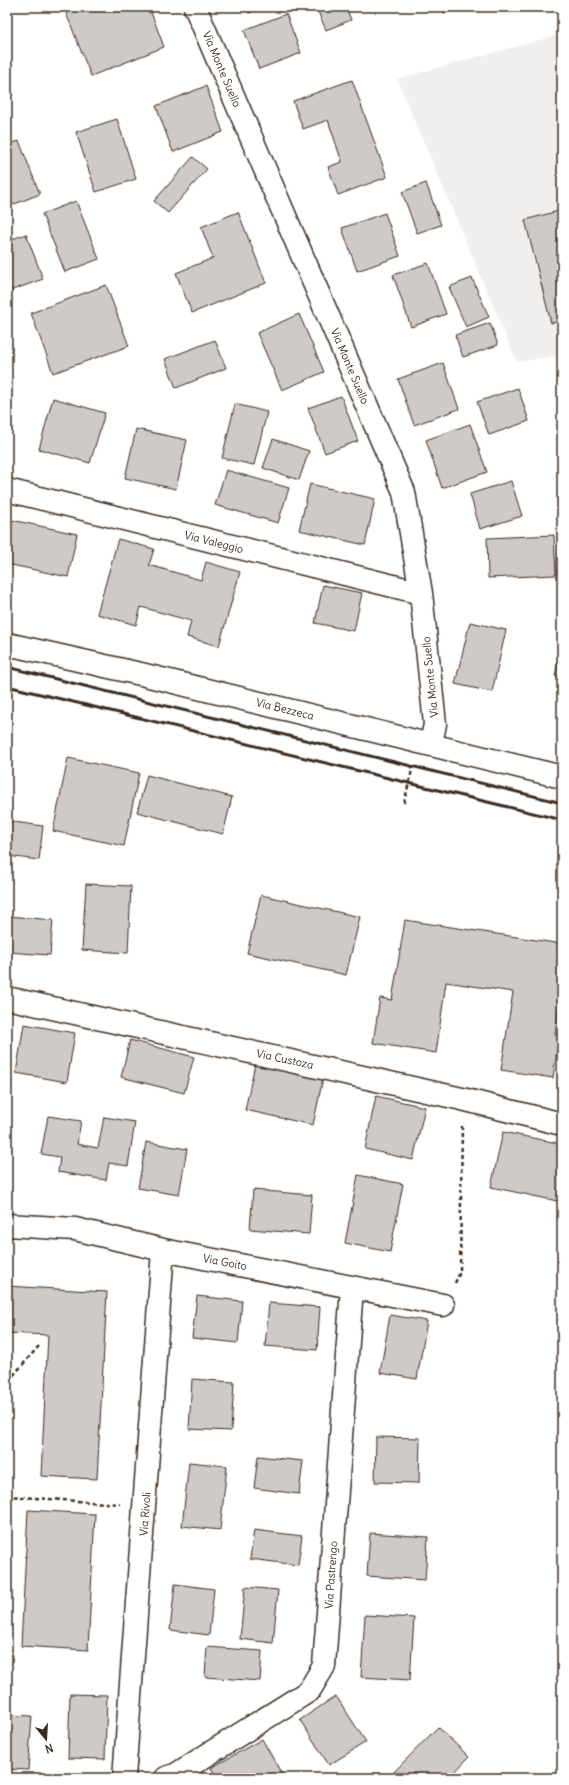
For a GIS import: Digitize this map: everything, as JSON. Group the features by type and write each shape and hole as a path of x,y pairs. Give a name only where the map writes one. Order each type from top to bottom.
{"street":[{"name":"Via Monte Suello","path":"195,7 404,492 421,593 435,724 425,743"},
{"name":"Via Valeggio","path":"7,490 421,593"},
{"name":"Via Bezzeca","path":"7,644 153,677 562,777"},
{"name":"Via Custoza","path":"7,998 462,1099 562,1124"},
{"name":"Via Goito","path":"7,1225 75,1229 163,1250 443,1305"},
{"name":"Via Rivoli","path":"124,1778 163,1250"},
{"name":"Via Pastrengo","path":"166,1778 175,1775 309,1691 324,1666 352,1288"}],"path":[{"path":"404,803 425,743"},
{"path":"443,1305 460,1272 462,1099"},
{"path":"7,1423 10,1379 39,1346"},
{"path":"7,1496 145,1505"}],"shaded area":[{"path":"562,34 562,355 517,362 397,79"}],"building":[{"path":"80,7 149,7 164,47 91,76 66,13"},
{"path":"246,7 262,7 249,13"},
{"path":"316,7 346,7 351,20 326,30"},
{"path":"442,7 467,7 444,13"},
{"path":"286,14 301,53 259,69 244,30"},
{"path":"352,80 387,177 338,195 328,167 342,162 328,120 303,129 293,101"},
{"path":"206,86 223,132 173,152 156,106"},
{"path":"117,119 136,179 96,192 76,132"},
{"path":"19,141 40,194 7,207 7,145"},
{"path":"193,157 207,169 168,213 154,201"},
{"path":"426,183 441,225 417,233 402,192"},
{"path":"76,201 99,259 65,272 42,214"},
{"path":"562,210 562,321 551,323 525,220"},
{"path":"238,212 266,283 192,313 176,273 213,258 201,227"},
{"path":"385,213 400,256 357,271 342,228"},
{"path":"26,234 43,279 7,292 7,241"},
{"path":"428,263 446,314 411,327 393,275"},
{"path":"472,278 489,317 466,327 449,287"},
{"path":"106,285 129,346 53,373 31,313"},
{"path":"299,314 324,372 282,390 257,333"},
{"path":"490,323 498,345 463,357 455,335"},
{"path":"215,340 226,368 176,388 165,359"},
{"path":"443,363 459,409 414,425 398,379"},
{"path":"518,388 529,421 489,435 477,402"},
{"path":"341,396 358,441 325,453 308,408"},
{"path":"53,398 105,413 90,463 39,449"},
{"path":"235,404 267,412 254,465 222,458"},
{"path":"470,424 487,472 442,488 426,440"},
{"path":"136,429 187,440 176,489 125,478"},
{"path":"273,439 309,451 299,480 263,468"},
{"path":"226,470 289,488 278,523 215,505"},
{"path":"511,481 522,516 480,529 470,494"},
{"path":"310,484 375,499 365,545 299,530"},
{"path":"7,519 77,534 68,577 7,564"},
{"path":"554,535 556,575 488,578 487,538"},
{"path":"118,539 154,549 149,565 201,580 206,562 240,572 219,646 187,637 191,621 141,607 136,625 97,614"},
{"path":"323,585 362,593 354,631 315,623"},
{"path":"470,622 506,630 492,692 455,684"},
{"path":"562,644 562,678 555,676"},
{"path":"68,758 139,773 124,846 53,831"},
{"path":"147,775 232,797 223,834 137,812"},
{"path":"7,821 43,826 39,860 7,856"},
{"path":"86,884 131,886 128,953 82,950"},
{"path":"261,895 360,917 346,975 247,953"},
{"path":"8,916 53,920 50,955 7,952"},
{"path":"405,920 562,944 562,999 560,998 555,1035 559,1035 553,1078 501,1070 513,992 446,982 436,1053 373,1043 380,998 392,1000"},
{"path":"24,1024 75,1033 67,1082 16,1073"},
{"path":"130,1040 194,1057 184,1093 121,1077"},
{"path":"255,1064 323,1078 313,1125 245,1110"},
{"path":"376,1096 425,1107 413,1160 365,1149"},
{"path":"48,1116 81,1121 77,1144 98,1148 104,1117 135,1122 128,1166 109,1163 106,1180 58,1172 60,1157 41,1154"},
{"path":"503,1132 562,1144 562,1202 491,1187"},
{"path":"146,1142 187,1149 179,1195 138,1188"},
{"path":"358,1175 403,1184 390,1252 345,1243"},
{"path":"253,1190 312,1195 309,1234 250,1229"},
{"path":"7,1286 107,1292 97,1479 41,1476 48,1335 7,1333"},
{"path":"197,1296 242,1301 238,1343 192,1338"},
{"path":"269,1303 320,1307 317,1350 265,1346"},
{"path":"390,1315 427,1321 417,1379 380,1373"},
{"path":"192,1379 234,1382 231,1431 189,1429"},
{"path":"376,1437 420,1438 419,1483 375,1482"},
{"path":"258,1456 303,1461 299,1494 254,1488"},
{"path":"189,1462 227,1466 220,1530 182,1526"},
{"path":"28,1510 95,1514 88,1650 21,1646"},
{"path":"254,1530 302,1536 298,1565 250,1559"},
{"path":"370,1533 428,1537 425,1580 367,1576"},
{"path":"175,1584 214,1589 209,1635 170,1630"},
{"path":"245,1587 278,1590 273,1643 240,1639"},
{"path":"365,1615 414,1618 410,1680 361,1677"},
{"path":"207,1647 262,1651 260,1681 205,1677"},
{"path":"70,1694 107,1695 105,1759 68,1758"},
{"path":"336,1696 366,1742 329,1765 300,1720"},
{"path":"7,1715 32,1716 28,1770 7,1769"},
{"path":"438,1727 469,1757 449,1778 388,1778"},
{"path":"262,1739 284,1778 217,1778 211,1768"}],"railway":[{"path":"7,667 562,803"},
{"path":"7,686 562,820"}]}
